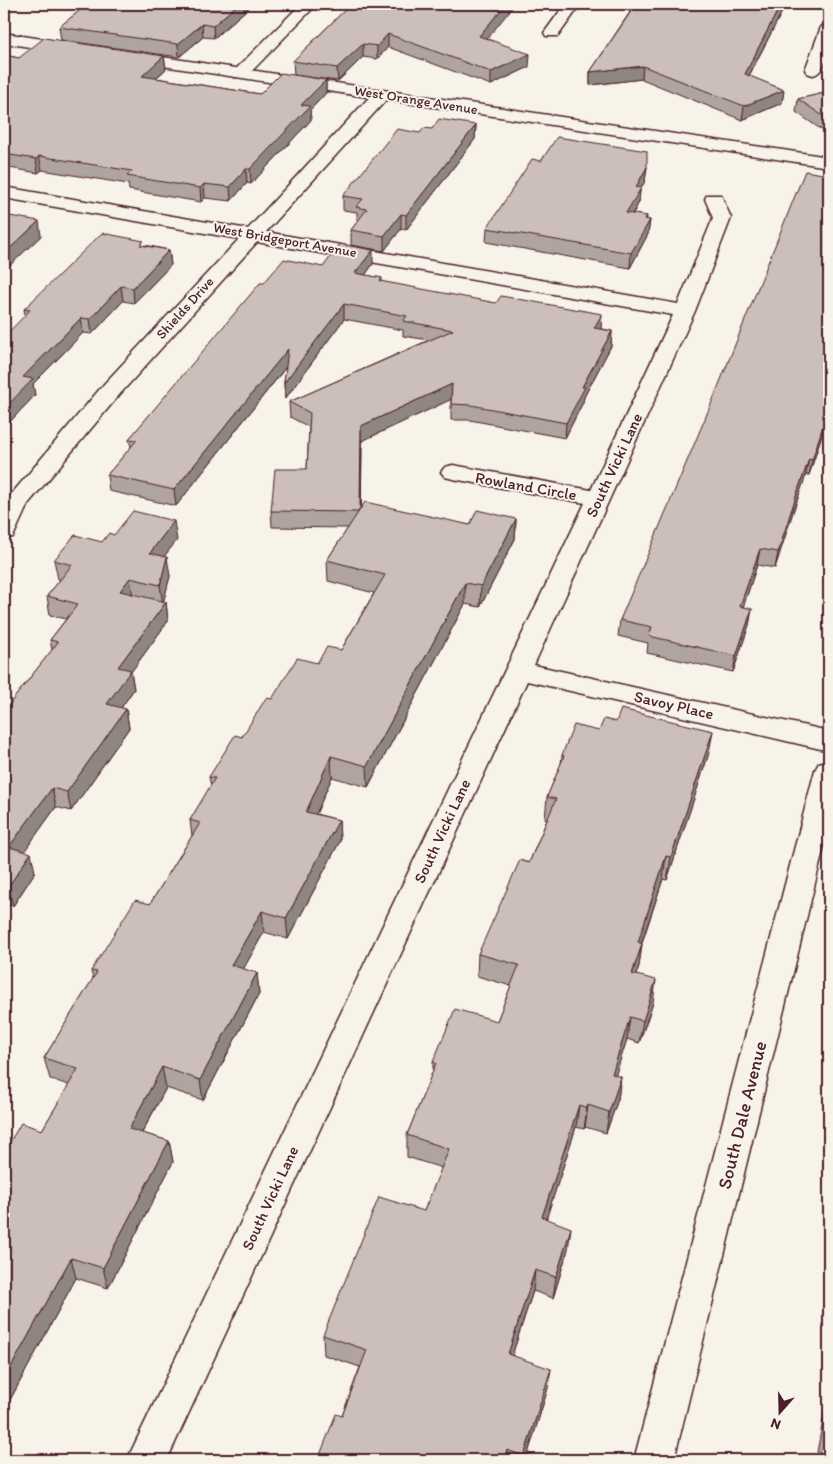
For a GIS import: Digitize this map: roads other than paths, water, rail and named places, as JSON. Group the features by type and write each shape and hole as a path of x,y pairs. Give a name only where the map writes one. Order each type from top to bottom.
{"street":[{"path":"240,74 309,4"},
{"path":"552,33 573,4"},
{"path":"812,70 829,28"},
{"path":"4,38 92,52"},
{"name":"West Orange Avenue","path":"112,54 829,162"},
{"name":"Shields Drive","path":"4,532 17,502 105,396 381,95"},
{"name":"West Bridgeport Avenue","path":"4,192 685,311"},
{"name":"South Vicki Lane","path":"147,1460 599,499 685,311 722,218 714,199"},
{"name":"Rowland Circle","path":"453,472 599,499"},
{"name":"Savoy Place","path":"518,670 829,741"},
{"name":"South Dale Avenue","path":"654,1460 829,770"}]}
